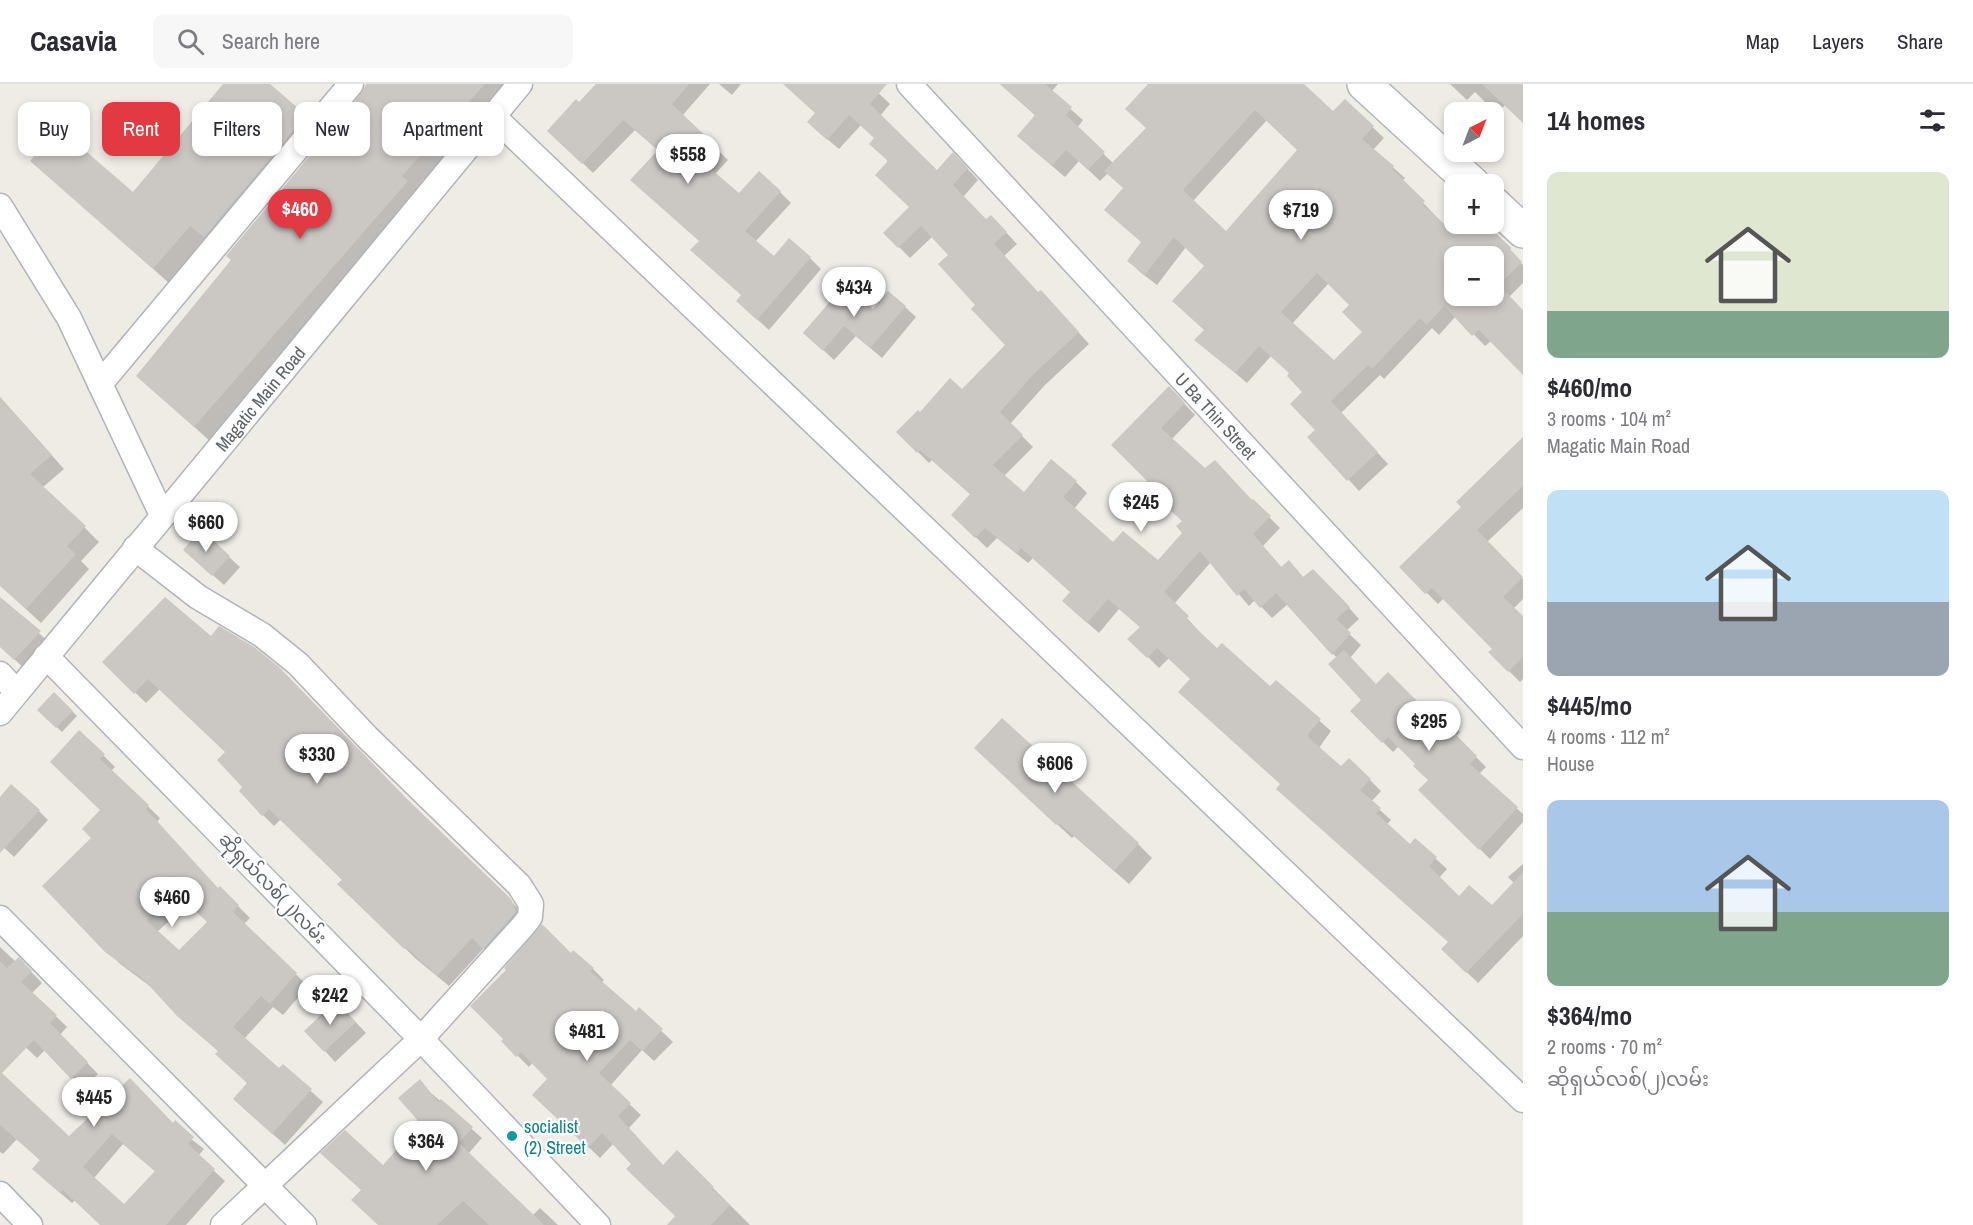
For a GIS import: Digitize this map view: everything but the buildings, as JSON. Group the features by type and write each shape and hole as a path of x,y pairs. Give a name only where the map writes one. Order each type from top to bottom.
{"main road":[{"path":"1364,84 1462,174"},
{"path":"1504,213 1523,231"}],"street":[{"path":"100,384 351,84"},
{"name":"Magatic Main Road","path":"504,103 520,84"},
{"name":"U Ba Thin Street","path":"909,84 1523,747"},
{"path":"504,127 1523,1100"},
{"name":"Magatic Main Road","path":"0,713 460,156"},
{"path":"0,206 69,318 162,515"},
{"path":"135,548 198,597 262,635 298,664 367,736 486,851 519,885 531,904 530,917 524,926 421,1038 223,1225"},
{"name":"ဆိုရှယ်လစ်(၂)လမ်း","path":"46,656 421,1038 598,1225"},
{"path":"0,674 17,692"},
{"path":"0,918 304,1225"},
{"path":"0,1194 30,1225"}],"place":[{"name":"socialist (2) Street","path":"512,1136"}]}
